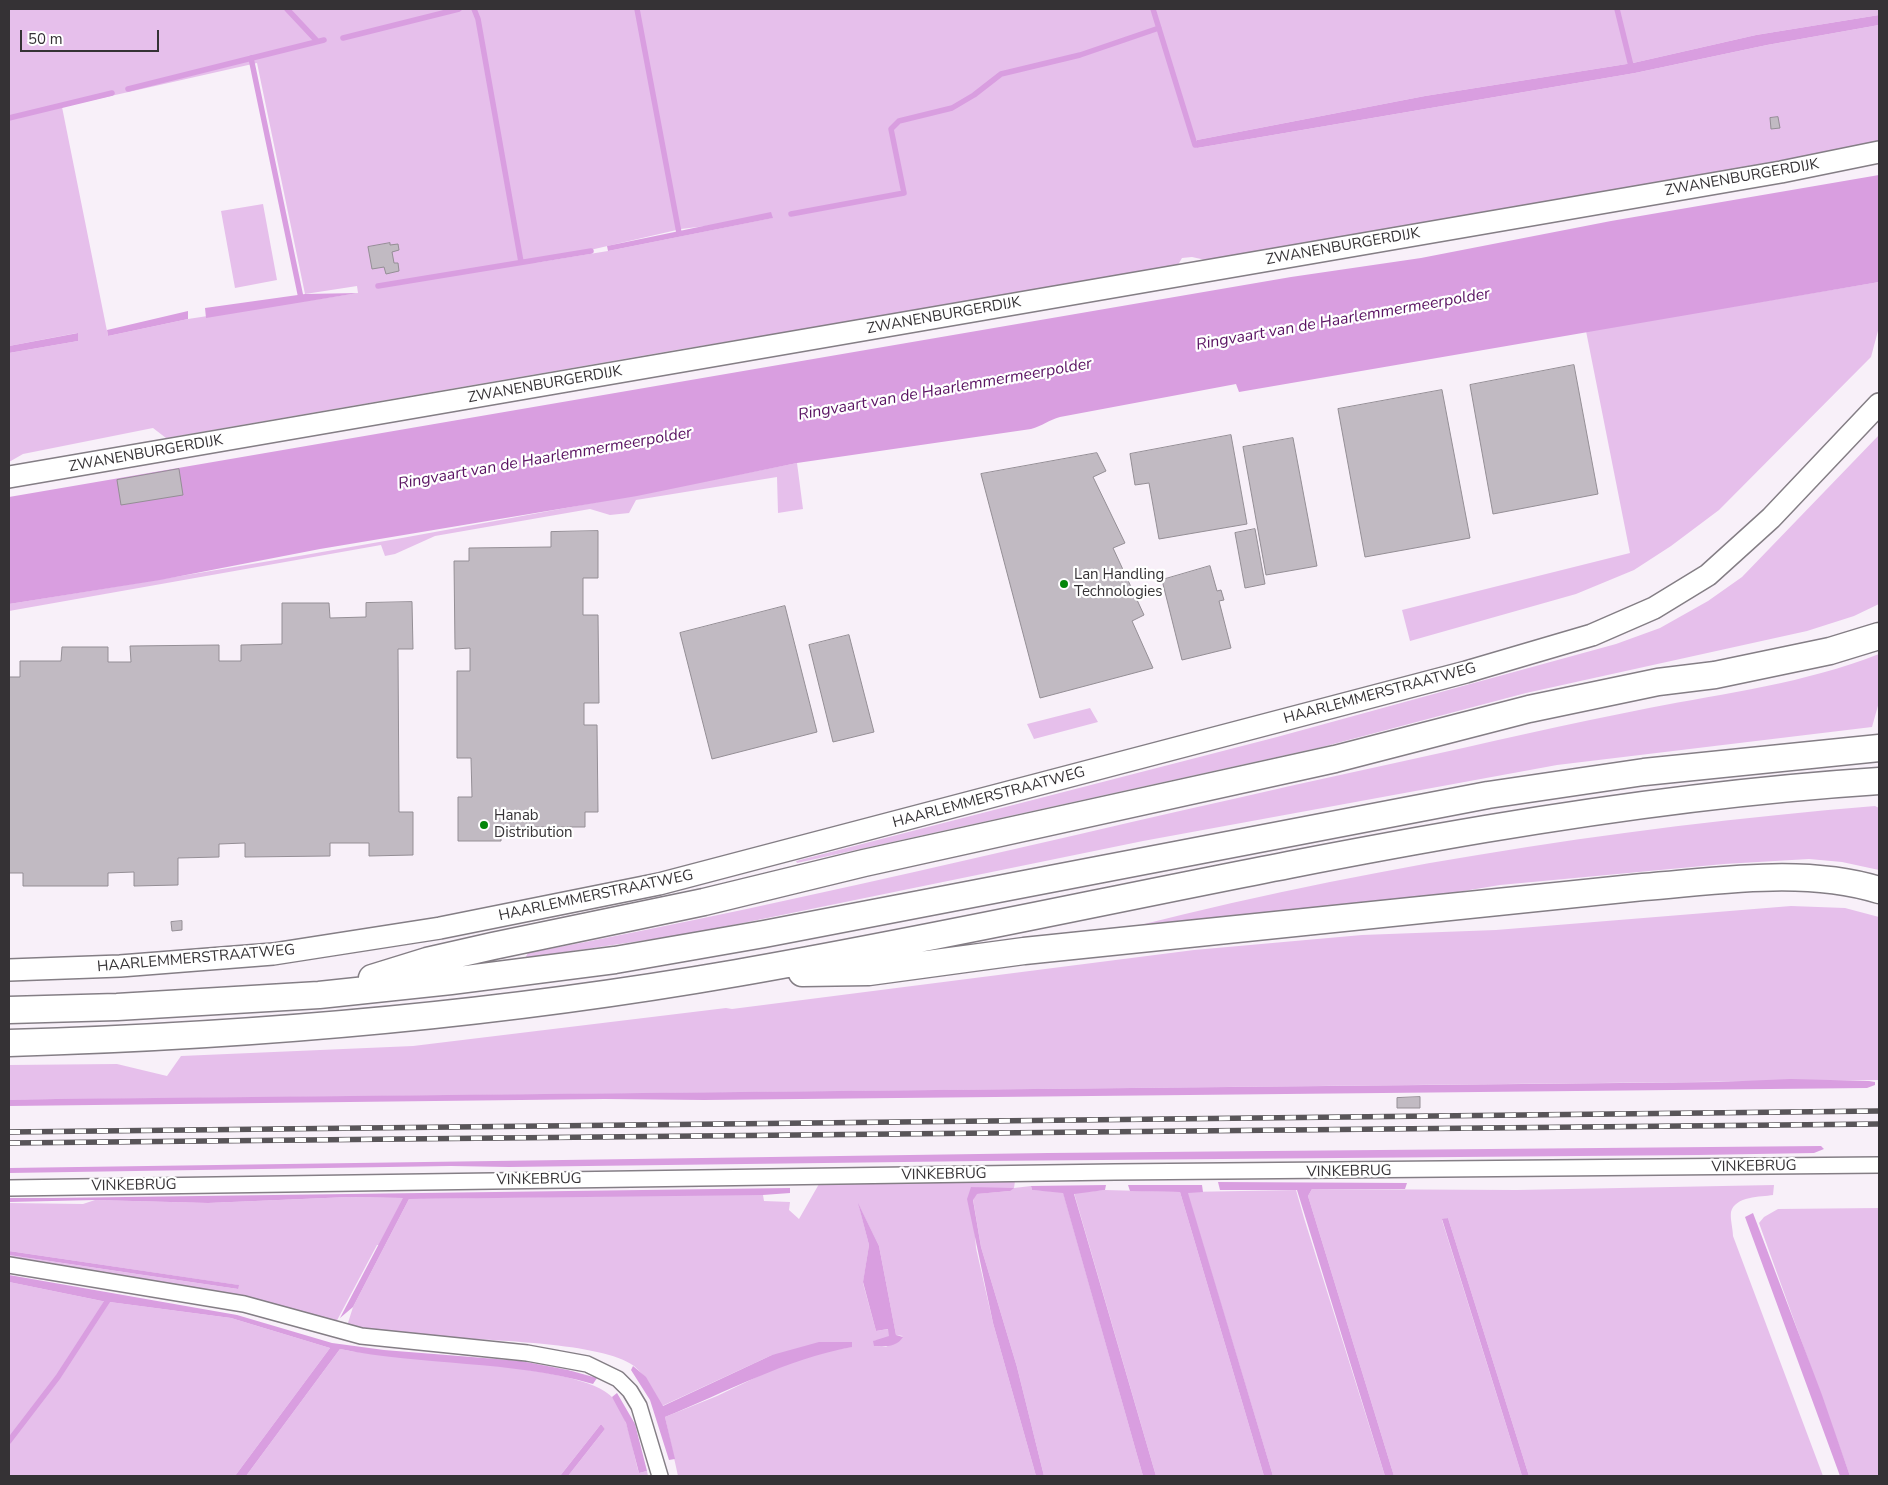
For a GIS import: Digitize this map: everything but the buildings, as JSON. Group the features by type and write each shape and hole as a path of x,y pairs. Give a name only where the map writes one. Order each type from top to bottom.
{"highway":[{"path":"1809,655 1851,636 1879,620"},
{"path":"318,995 427,961 704,902 864,863 1335,759 1529,709 1658,682 1715,675 1855,645 1879,636"},
{"path":"9,1010 117,1007 318,995 451,981 615,960 1488,795 1644,772 1879,748"},
{"path":"9,1043 218,1034 372,1021 572,998 734,974 1495,827 1722,795 1879,781"},
{"path":"734,974 869,972 1024,950 1643,887 1741,879 1812,878 1856,883 1879,890"}],"main road":[{"name":"ZWANENBURGERDIJK","path":"9,477 1781,172 1879,152"},
{"name":"HAARLEMMERSTRAATWEG","path":"9,970 120,966 273,954 440,928 659,884 1466,672 1583,638 1654,608 1708,575 1771,518 1879,404"}],"street":[{"name":"VINKEBRUG","path":"9,1188 1115,1172 1879,1166"},
{"path":"9,1265 244,1304 318,1326 361,1336 563,1358 594,1366 618,1379 630,1391 639,1406 660,1476"}],"shaded area":[{"path":"9,9 1879,9 1879,15 1756,35 1633,63 1425,96 1197,140 1193,146 1197,148 1635,73 1767,45 1879,25 1879,143 1210,261 1192,257 1182,258 1176,268 676,350 166,438 153,428 23,454 9,462 9,353 78,341 77,333 9,346","holes":["257,63 305,294 357,286 358,293 188,319 108,336 62,107","772,218 608,251 534,263 681,229"]},
{"path":"263,204 277,280 235,288 221,211"},
{"path":"1879,282 1879,327 1871,357 1719,510 1671,546 1634,570 1576,594 1410,641 1402,610 1630,553 1586,331"},
{"path":"1879,435 1879,604 1854,616 1807,631 1526,693 1322,747 797,863 796,861 1277,737 1616,644 1660,628 1708,601 1742,577"},
{"path":"797,463 803,509 778,513 777,477 636,500 629,513 610,515 590,509 435,536 395,554 385,556 381,545 9,611 9,604 403,538"},
{"path":"1879,654 1879,702 1872,727 1557,765 1143,841 694,933 525,958 528,953 748,909 1526,734 1794,680 1823,673"},
{"path":"1090,708 1098,722 1034,739 1027,724"},
{"path":"1875,806 1879,808 1879,870 1842,862 1809,859 1724,864 1500,885 1299,918 1086,939 1183,914 1281,892 1379,872 1478,855 1676,826"},
{"path":"1791,906 1845,908 1879,917 1879,1080 9,1100 9,1065 117,1064 167,1076 181,1056 413,1046 726,1008 732,1009 1194,950 1362,935 1496,930"},
{"path":"966,1180 1015,1181 1014,1188 1031,1186 1032,1190 1063,1192 1143,1476 1044,1476 1017,1367 981,1247 973,1199 976,1194 1010,1191 971,1187 976,1248 993,1323 1036,1476 678,1476 665,1417 717,1396 788,1362 821,1352 852,1347 772,1355 662,1406 639,1370 618,1358 597,1352 544,1344 408,1334 347,1326 353,1307 409,1199 752,1194 763,1195 764,1201 790,1202 789,1210 799,1219 819,1184","holes":["859,1206 879,1246 896,1335 903,1336 886,1347 874,1346 874,1341 890,1337 889,1329 876,1331 863,1283 869,1245"]},
{"path":"1774,1185 1773,1195 1749,1198 1733,1207 1731,1215 1733,1236 1823,1476 1529,1476 1448,1218 1442,1220 1522,1476 1394,1476 1308,1196 1312,1189 1517,1190"},
{"path":"1105,1190 1180,1192 1264,1476 1156,1476 1074,1193"},
{"path":"1296,1190 1385,1476 1273,1476 1187,1192"},
{"path":"349,1197 404,1198 334,1326 9,1261 9,1255 238,1289 238,1285 9,1251 9,1203 83,1204 95,1200 208,1203"},
{"path":"1879,1208 1879,1476 1850,1476 1759,1223 1764,1217 1778,1209"},
{"path":"9,1282 102,1301 231,1318 330,1348 235,1476 9,1476"},
{"path":"340,1349 527,1370 565,1377 595,1386 613,1398 618,1406 626,1424 639,1473 647,1471 648,1476 568,1476 605,1429 601,1424 560,1476 246,1476"}],"water":[{"path":"1879,15 1879,25 1767,45 1635,73 1197,148 1193,146 1197,140 1425,96 1633,63 1756,35"},
{"name":"Ringvaart van de Haarlemmermeerpolder","path":"1879,175 1879,282 1239,392 1236,384 1060,417 1031,429 797,463 637,496 320,549 160,580 9,604 9,497 1291,277 1421,258 1611,221"},
{"path":"771,212 773,218 608,251 607,246"},
{"path":"358,293 206,318 205,308 305,294"},
{"path":"188,311 188,319 108,336 107,330"},
{"path":"78,333 78,341 9,353 9,346"},
{"path":"1791,1079 1869,1081 1875,1082 1875,1085 1867,1088 9,1106 9,1100 57,1099 1718,1082"},
{"path":"1821,1146 1824,1149 1814,1153 1698,1155 509,1167 451,1166 9,1173 9,1168 1048,1153"},
{"path":"1218,1182 1407,1183 1405,1189 1312,1189 1308,1196 1394,1476 1385,1476 1297,1190 1220,1190"},
{"path":"1106,1185 1105,1190 1074,1194 1156,1476 1143,1476 1063,1193 1032,1190 1031,1186"},
{"path":"1128,1185 1202,1185 1203,1192 1188,1193 1273,1476 1264,1476 1180,1192 1130,1191"},
{"path":"971,1187 1014,1188 1010,1191 977,1194 973,1200 981,1247 1017,1367 1044,1476 1036,1476 993,1323 967,1199"},
{"path":"790,1188 790,1193 763,1195 409,1199 353,1307 340,1318 403,1198 349,1197 208,1203 95,1200 9,1202 9,1198"},
{"path":"858,1203 879,1246 896,1335 903,1337 897,1343 890,1346 874,1346 873,1341 889,1336 888,1329 876,1331 863,1282 869,1245"},
{"path":"1753,1213 1822,1395 1850,1476 1840,1476 1745,1217"},
{"path":"1448,1218 1529,1476 1522,1476 1442,1219"},
{"path":"9,1251 239,1285 238,1289 9,1255"},
{"path":"9,1275 237,1315 332,1343 384,1350 521,1361 597,1378 593,1384 562,1376 530,1371 403,1358 340,1349 246,1476 235,1476 330,1348 231,1318 102,1301 9,1282"},
{"path":"819,1342 852,1342 852,1347 804,1359 665,1417 675,1459 669,1460 650,1400 631,1370 633,1366 646,1377 663,1406 772,1355"},
{"path":"617,1393 635,1424 647,1471 639,1473 626,1423 612,1397"},
{"path":"601,1424 605,1429 568,1476 560,1476"}],"waterway":[{"path":"287,9 317,41"},
{"path":"343,38 459,9"},
{"path":"474,9 478,19 521,262"},
{"path":"637,9 679,233"},
{"path":"1153,9 1195,145"},
{"path":"1617,9 1632,70"},
{"path":"791,214 904,193 891,129 899,121 952,108 974,95 1001,74 1080,55 1159,28"},
{"path":"128,89 324,40"},
{"path":"251,58 301,298"},
{"path":"9,118 112,93"},
{"path":"378,286 591,251"},
{"path":"9,1441 58,1377 110,1297"}],"railway":[{"path":"9,1132 1879,1111"},
{"path":"9,1143 1879,1124"}],"place":[{"name":"Lan Handling Technologies","path":"1064,584"},
{"name":"Hanab Distribution","path":"484,825"}]}
